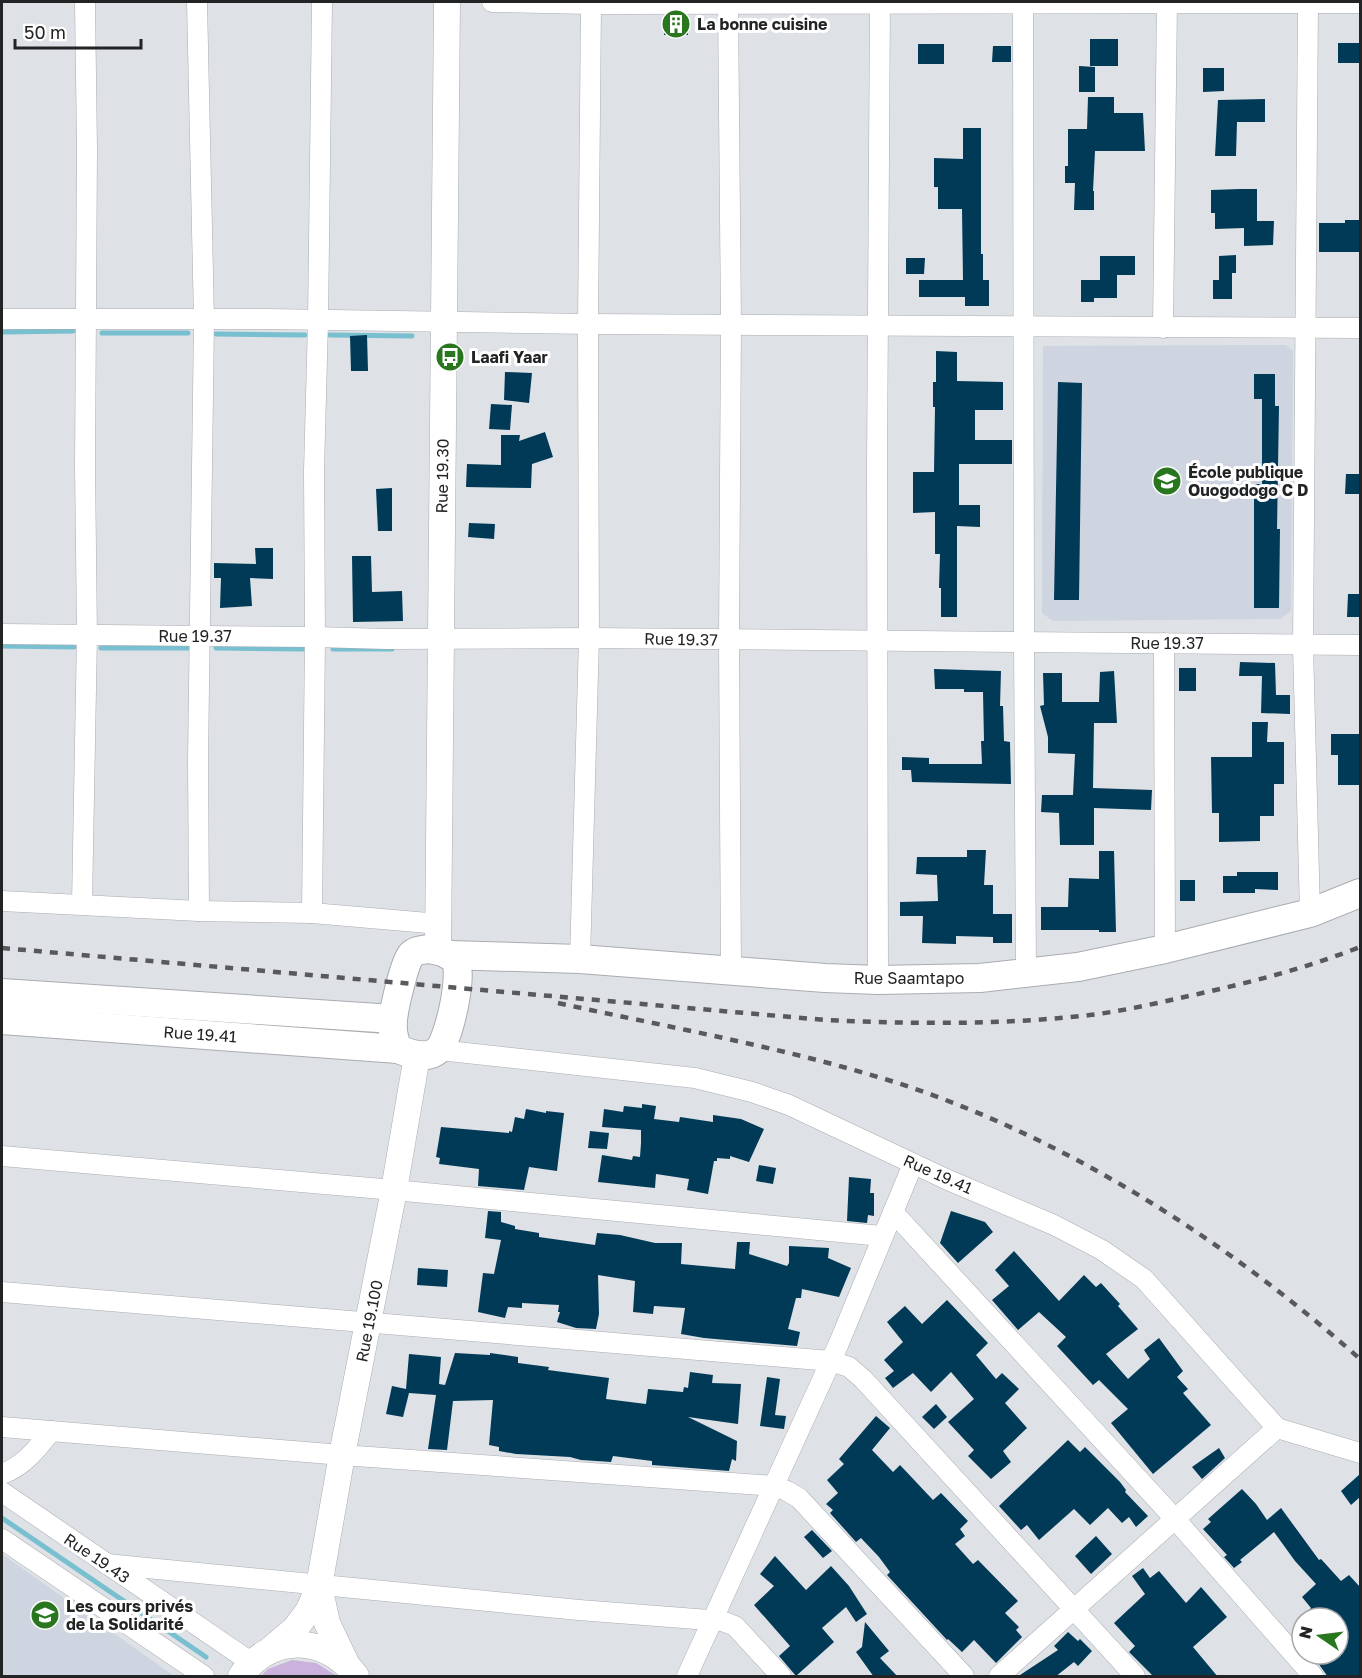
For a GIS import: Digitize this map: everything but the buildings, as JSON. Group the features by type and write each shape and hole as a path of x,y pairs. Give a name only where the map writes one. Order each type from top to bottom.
{"main road":[{"name":"Rue Saamtapo","path":"393,1019 401,981 411,956 442,943 580,959 731,971 878,980 980,978 1078,967 1165,949 1310,913 1360,893"},
{"path":"393,1019 394,1041 418,1051 448,1033 458,968 442,943"},
{"name":"Rue 19.41","path":"2,993 393,1019"},
{"name":"Rue 19.41","path":"2,1020 418,1051"}],"street":[{"path":"75,2 90,2"},
{"path":"82,904 87,635 85,2"},
{"path":"197,2 204,320 198,761 199,911"},
{"path":"312,913 314,471 322,2"},
{"name":"Rue 19.30","path":"442,943 441,638 447,2"},
{"path":"492,2 591,4 1360,3"},
{"path":"878,980 880,2"},
{"path":"1023,2 1023,642 1026,973"},
{"path":"728,3 731,324 729,640 731,971"},
{"path":"1163,328 1167,3"},
{"path":"1308,3 1303,646 1310,913"},
{"path":"580,959 589,638 588,324 591,4"},
{"path":"2,319 1360,328"},
{"name":"Rue 19.37","path":"2,634 388,639 589,638 1360,645"},
{"path":"1164,643 1165,949"},
{"path":"2,901 199,911 312,913 442,943"},
{"name":"Rue 19.41","path":"418,1051 695,1078 753,1092 789,1105 913,1164 1054,1224 1102,1250 1144,1279 1276,1428"},
{"name":"Rue 19.100","path":"254,1664 295,1629 309,1610 319,1586 418,1051"},
{"path":"2,1156 882,1236"},
{"path":"687,1677 831,1361 913,1164"},
{"path":"893,1212 1174,1519 1313,1677"},
{"path":"2,1292 831,1361 849,1366 1135,1677"},
{"path":"2,1427 342,1455 774,1486 799,1498 964,1677"},
{"path":"999,1677 1276,1428 1360,1453"},
{"path":"2,1474 20,1465 34,1453 51,1431"},
{"name":"Rue 19.43","path":"2,1492 254,1664"},
{"path":"2,1539 204,1677"},
{"path":"106,1564 319,1586 729,1622 781,1677"},
{"name":"Rue 19.100","path":"319,1586 327,1623 352,1672"},
{"path":"254,1664 290,1645 312,1646 333,1654 352,1672"}],"shaded area":[{"name":"École publique Ouogodogo C D","path":"1286,345 1293,351 1291,611 1280,619 1053,621 1042,613 1043,346"},
{"name":"Les cours privés de la Solidarité","path":"2,1554 174,1676 2,1676"},
{"path":"292,1660 316,1663 337,1676 261,1676 268,1669"}],"waterway":[{"path":"2,332 73,331"},
{"path":"102,333 188,333"},
{"path":"216,334 305,335"},
{"path":"330,335 412,336"},
{"path":"2,646 74,647"},
{"path":"101,648 188,648"},
{"path":"216,648 303,649"},
{"path":"333,649 392,649"},
{"path":"2,1518 206,1657"}],"railway":[{"path":"2,948 825,1020 925,1023 1024,1021 1115,1011 1254,981 1360,947"},
{"path":"558,1003 724,1038 848,1068 952,1103 1016,1130 1139,1195 1197,1233 1254,1273 1360,1359"}],"place":[{"name":"La bonne cuisine","path":"676,24"},
{"name":"Laafi Yaar","path":"450,357"},
{"name":"École publique Ouogodogo C D","path":"1167,481"},
{"name":"Les cours privés de la Solidarité","path":"45,1615"}]}
